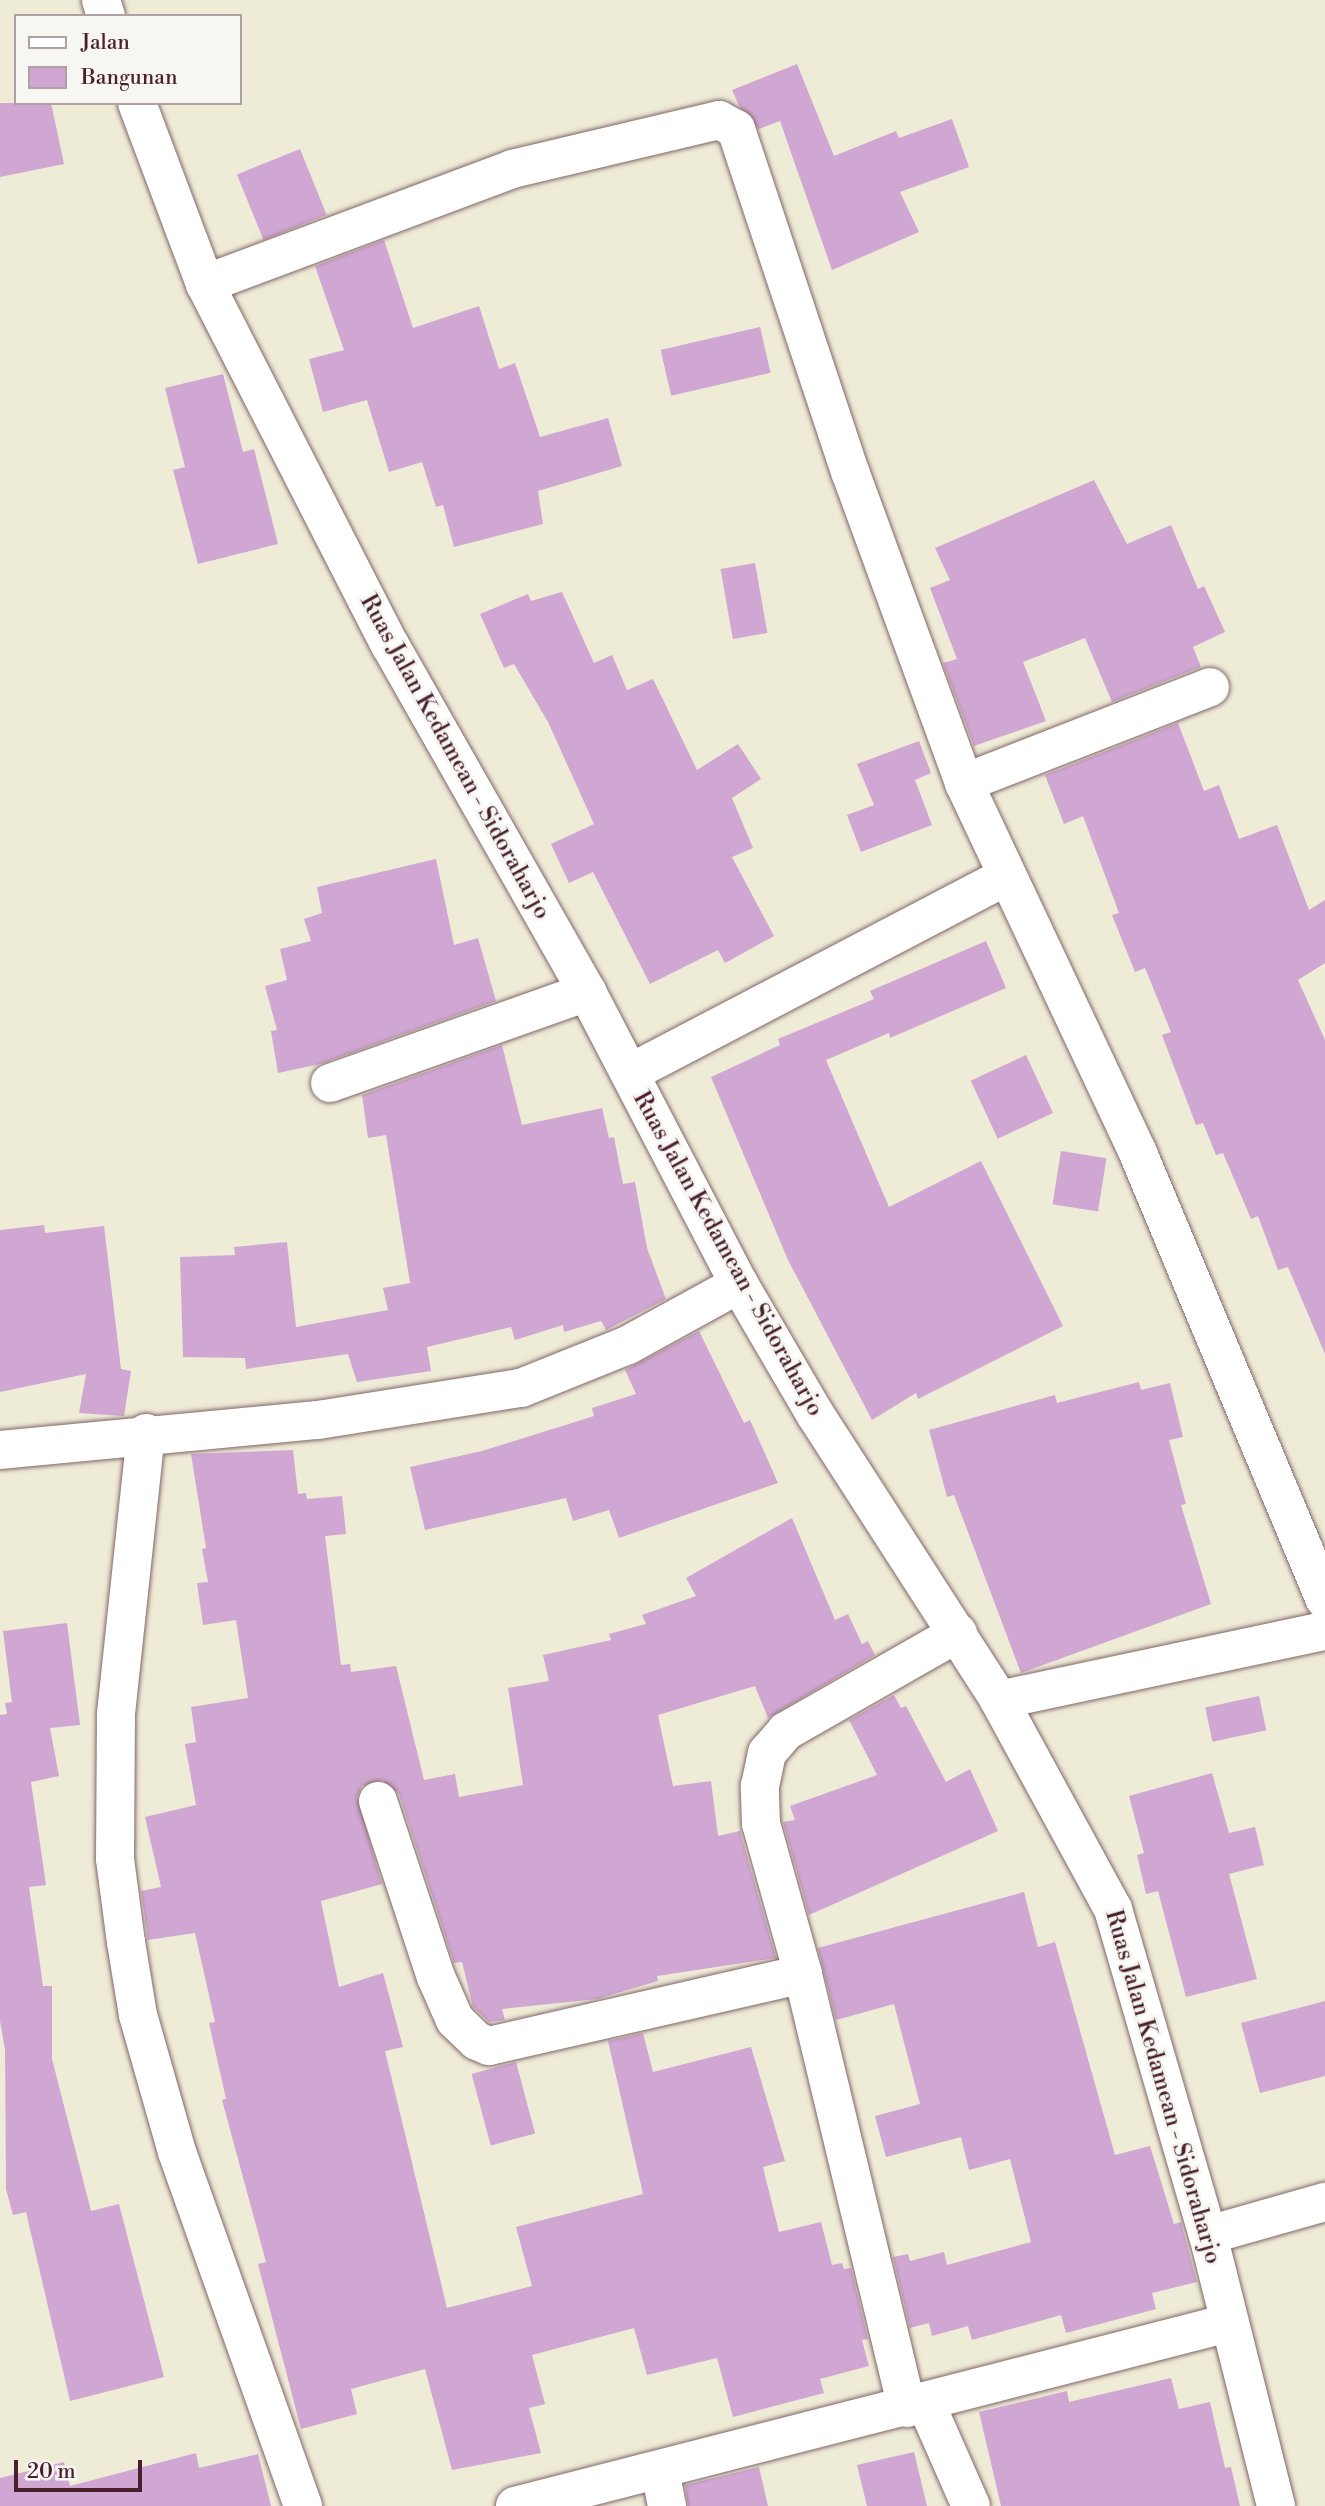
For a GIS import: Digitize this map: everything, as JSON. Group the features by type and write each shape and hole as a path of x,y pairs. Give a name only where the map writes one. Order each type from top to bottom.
{"street":[{"name":"Ruas Jalan Kedamean - Sidoraharjo","path":"138,105 205,284 390,645 587,992 739,1284 814,1414 999,1700 1113,1909 1208,2235 1276,2506"},
{"path":"205,284 512,169 719,120 729,124 743,139 851,474 964,783 1138,1153 1325,1599"},
{"path":"964,783 1210,687"},
{"path":"630,1073 1007,876"},
{"path":"330,1083 587,992"},
{"path":"0,1450 146,1433 318,1420 521,1388 628,1345 739,1284"},
{"path":"146,1433 116,1715 115,1859 126,1942 138,2015 181,2165 303,2506"},
{"path":"999,1700 1325,1631"},
{"path":"958,1633 786,1731 767,1753 760,1786 761,1824 917,2406 971,2506"},
{"path":"378,1801 436,1977 455,2020 477,2041 505,2046 803,1974"},
{"path":"1208,2235 1325,2202"},
{"path":"514,2506 663,2488 917,2406 1228,2322"}],"building":[{"path":"797,64 834,156 896,131 899,138 952,119 969,167 900,192 919,232 832,270 780,121 759,129 739,106 732,90"},
{"path":"0,103 51,105 64,164 0,177"},
{"path":"300,149 327,215 264,240 237,174"},
{"path":"384,240 413,328 479,306 499,369 515,363 540,437 608,418 622,466 538,491 543,524 454,547 443,505 436,507 422,462 389,472 367,400 323,412 309,359 344,350 315,266"},
{"path":"760,327 771,373 671,396 661,350"},
{"path":"223,374 243,452 254,449 278,544 198,564 173,470 185,467 165,388"},
{"path":"1094,480 1127,544 1171,525 1198,589 1204,586 1225,632 1193,647 1201,667 1112,702 1085,638 1023,662 1046,721 974,746 943,663 957,659 930,588 950,580 935,548"},
{"path":"755,563 767,633 733,639 721,569"},
{"path":"562,592 594,663 612,655 627,690 653,679 697,770 738,744 761,779 732,798 753,848 732,857 774,936 725,963 718,950 650,984 593,872 569,883 551,844 594,824 548,722 514,664 504,668 480,614 528,594 531,601"},
{"path":"1178,723 1204,791 1219,785 1239,839 1277,825 1309,910 1325,900 1325,963 1298,980 1325,1040 1325,1354 1288,1267 1278,1270 1258,1216 1251,1219 1223,1153 1216,1155 1203,1123 1196,1125 1162,1035 1171,1032 1145,968 1135,972 1112,915 1119,913 1083,816 1064,824 1045,775"},
{"path":"919,741 931,773 915,780 932,825 861,852 847,815 874,805 857,764"},
{"path":"436,859 454,945 478,938 496,1001 320,1064 278,1073 271,1031 277,1030 265,986 287,980 280,949 311,941 304,919 322,913 317,887"},
{"path":"986,941 1006,988 890,1038 889,1033 826,1060 889,1207 981,1161 1063,1326 918,1399 916,1393 872,1420 788,1260 711,1077 780,1045 778,1039 874,999 870,991"},
{"path":"502,1045 522,1125 602,1108 609,1138 614,1137 623,1184 635,1182 647,1248 666,1299 606,1330 601,1321 564,1332 563,1325 515,1340 511,1327 427,1347 431,1371 357,1382 348,1354 246,1369 245,1358 183,1357 180,1257 235,1255 234,1247 287,1242 296,1327 388,1310 383,1288 410,1283 386,1135 368,1138 362,1095"},
{"path":"1026,1055 1053,1113 998,1139 971,1081"},
{"path":"1061,1151 1106,1158 1098,1212 1053,1204"},
{"path":"44,1225 45,1233 104,1226 121,1369 131,1371 124,1416 79,1413 86,1374 0,1392 0,1230"},
{"path":"699,1331 744,1423 750,1420 778,1483 619,1538 609,1510 573,1521 566,1498 425,1530 410,1467 482,1451 594,1416 592,1408 636,1394 625,1370"},
{"path":"1139,1382 1141,1390 1170,1383 1183,1437 1169,1440 1186,1504 1181,1505 1211,1604 1021,1673 954,1495 947,1497 929,1430 1055,1395 1057,1403"},
{"path":"293,1450 298,1494 306,1493 307,1499 342,1496 346,1534 325,1536 341,1665 350,1664 351,1672 396,1666 424,1780 455,1774 459,1797 523,1785 508,1688 549,1681 543,1655 611,1640 609,1634 646,1624 642,1615 696,1596 686,1578 792,1518 835,1620 848,1614 862,1644 868,1641 875,1655 768,1718 755,1686 658,1715 673,1786 711,1781 718,1836 740,1831 776,1958 657,1976 658,1981 597,1999 502,2009 505,2020 489,2022 473,2007 462,1962 454,1963 399,1794 382,1780 362,1786 357,1797 382,1884 321,1901 339,1987 383,1973 403,2047 385,2051 447,2308 532,2286 516,2227 643,2194 608,2041 643,2033 653,2072 751,2047 785,2161 763,2167 779,2232 821,2222 832,2265 842,2263 844,2269 851,2268 868,2339 862,2340 869,2366 820,2379 824,2393 733,2417 717,2358 647,2375 634,2328 532,2355 545,2404 529,2408 541,2453 452,2470 425,2369 351,2389 357,2414 301,2429 258,2264 266,2262 222,2100 226,2099 209,2023 215,2022 195,1933 148,1940 141,1891 161,1887 145,1817 196,1805 185,1744 196,1742 191,1707 248,1698 236,1620 203,1625 197,1583 208,1582 202,1549 206,1548 191,1454"},
{"path":"67,1623 80,1725 50,1728 59,1776 31,1782 46,1885 29,1887 43,1986 52,1986 52,2059 91,2211 119,2204 164,2377 70,2401 26,2212 13,2215 6,2189 5,2050 0,2021 0,1715 7,1714 5,1703 12,1702 3,1631"},
{"path":"894,1695 901,1708 906,1706 946,1782 970,1769 998,1831 809,1915 783,1822 795,1820 790,1806 877,1775 849,1720"},
{"path":"1259,1696 1266,1730 1212,1742 1205,1707"},
{"path":"1212,1773 1229,1833 1255,1827 1264,1865 1229,1874 1257,1979 1186,1997 1158,1891 1146,1894 1137,1855 1144,1853 1129,1796"},
{"path":"1024,1892 1038,1947 1055,1942 1115,2155 1150,2146 1174,2224 1181,2222 1197,2282 1152,2293 1156,2309 1066,2333 1061,2315 972,2340 968,2326 932,2336 929,2323 910,2328 893,2257 908,2254 910,2261 944,2252 947,2265 1031,2242 1010,2159 969,2170 961,2137 886,2157 875,2116 920,2104 894,2004 836,2020 818,1948"},
{"path":"1325,2001 1325,2076 1260,2093 1241,2023"},
{"path":"516,2062 535,2133 491,2145 472,2074"},
{"path":"1171,2378 1179,2409 1210,2402 1225,2468 1231,2467 1240,2506 1001,2506 979,2412 1067,2391 1069,2402"},
{"path":"914,2452 927,2506 867,2506 857,2465"},
{"path":"196,2453 199,2468 258,2454 271,2506 0,2506 0,2478 64,2462 70,2486"},
{"path":"759,2467 768,2506 688,2506 685,2485"}]}
